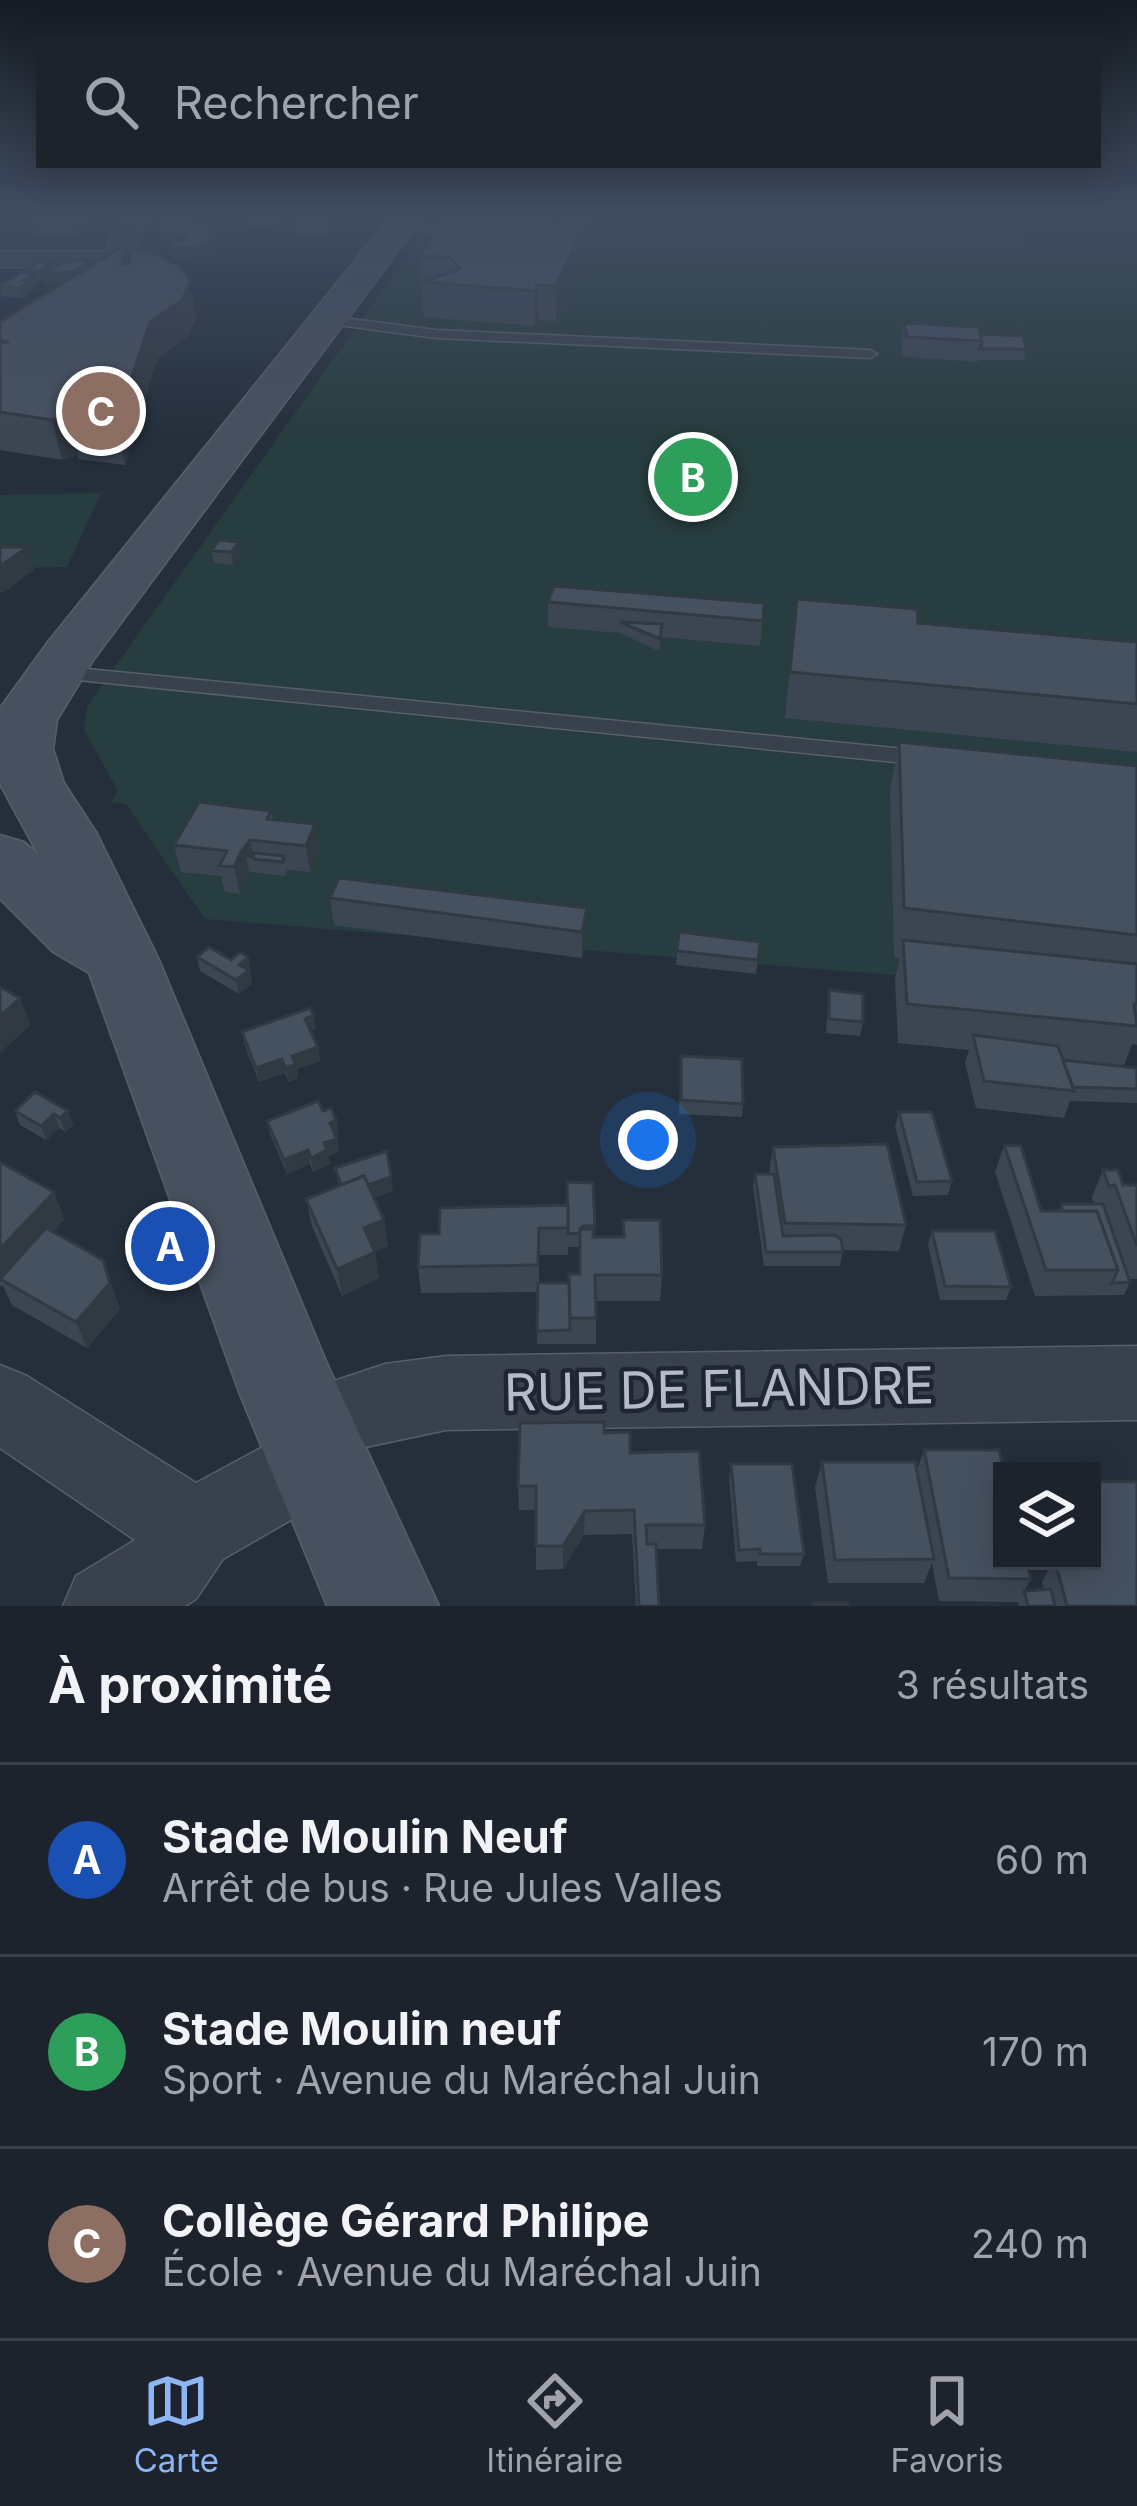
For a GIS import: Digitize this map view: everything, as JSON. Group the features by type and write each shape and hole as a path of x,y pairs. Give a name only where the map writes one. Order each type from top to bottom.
{"street":[{"path":"353,287 28,716 22,749 32,783 17,834 79,933 122,960 312,1443 383,1606"},
{"name":"RUE DE FLANDRE","path":"194,1530 312,1443 386,1402 446,1393 1137,1383"},
{"path":"0,1403 194,1530 166,1569 106,1606"}],"lane":[{"path":"328,320 436,334 870,354"},
{"path":"28,716 948,761"}],"green space":[{"path":"385,287 1137,287 1137,995 205,919 126,804 111,802 118,791 84,730 87,706"},
{"path":"101,493 67,567 0,568 0,495"}],"building":[{"path":"57,287 188,287 182,300 150,322 116,425 69,419 71,415 52,420 0,412 0,342 9,342 0,341 0,322"},
{"path":"484,287 536,287 535,291"},
{"path":"904,323 979,327 982,341 907,337"},
{"path":"980,334 1023,336 1026,349 980,349"},
{"path":"219,540 239,542 231,552 211,551"},
{"path":"0,547 28,547 0,566"},
{"path":"554,586 764,603 763,621 548,602"},
{"path":"797,599 917,609 918,623 1137,642 1137,704 790,672"},
{"path":"620,622 662,624 660,639"},
{"path":"899,742 1137,766 1137,935 904,908"},
{"path":"199,802 271,811 267,819 315,824 306,846 250,840 234,867 219,866 227,851 174,845"},
{"path":"253,853 284,856 283,862 254,859"},
{"path":"339,878 587,908 582,932 330,898"},
{"path":"679,932 760,942 758,960 677,951"},
{"path":"903,940 1137,964 1137,1026 907,1004"},
{"path":"209,947 231,960 240,952 248,957 239,965 249,970 236,980 197,957"},
{"path":"0,987 20,998 0,1016"},
{"path":"829,990 863,994 863,1022 829,1019"},
{"path":"310,1008 314,1015 305,1019 318,1047 292,1056 296,1064 285,1068 282,1059 256,1068 242,1032"},
{"path":"973,1035 1058,1046 1074,1091 984,1081"},
{"path":"681,1056 742,1059 743,1104 681,1100"},
{"path":"1063,1060 1137,1068 1137,1089 1073,1087"},
{"path":"35,1092 68,1111 60,1118 54,1114 41,1126 15,1111"},
{"path":"318,1101 323,1111 331,1108 336,1120 330,1123 337,1139 324,1143 327,1150 311,1158 308,1150 284,1160 267,1121"},
{"path":"899,1112 932,1112 952,1181 917,1182"},
{"path":"887,1144 906,1225 785,1223 773,1147"},
{"path":"1004,1145 1021,1146 1041,1211 1097,1211 1118,1270 1046,1270"},
{"path":"387,1151 391,1177 368,1185 364,1176 341,1185 335,1168"},
{"path":"0,1162 54,1192 0,1249"},
{"path":"1103,1170 1118,1170 1123,1185 1137,1185 1137,1246 1115,1185 1109,1186"},
{"path":"755,1174 774,1174 783,1236 834,1235 841,1239 843,1252 766,1252"},
{"path":"364,1176 384,1220 364,1228 375,1252 337,1269 306,1199"},
{"path":"567,1182 593,1183 595,1226 583,1226 580,1233 568,1234"},
{"path":"1061,1204 1103,1204 1130,1282 1112,1283 1118,1270 1097,1211 1062,1211"},
{"path":"568,1205 568,1228 539,1228 538,1265 418,1267 420,1234 439,1234 440,1208"},
{"path":"623,1220 660,1220 662,1275 595,1275 596,1318 570,1318 569,1274 580,1274 580,1229 593,1229 593,1237 624,1237"},
{"path":"46,1228 103,1260 110,1283 76,1322 0,1279"},
{"path":"932,1231 995,1231 1011,1287 945,1286"},
{"path":"538,1283 569,1283 570,1330 537,1331"},
{"path":"604,1422 604,1433 630,1432 630,1453 699,1451 705,1525 646,1525 647,1544 656,1544 659,1606 639,1606 634,1510 585,1511 563,1546 536,1546 536,1486 518,1486 520,1423"},
{"path":"924,1450 999,1450 1002,1462 993,1462 993,1570 1028,1570 1031,1579 949,1578"},
{"path":"822,1462 915,1462 934,1559 835,1560"},
{"path":"731,1464 792,1464 804,1554 739,1550"},
{"path":"1101,1481 1137,1482 1137,1606 1067,1606 1057,1570 1101,1570"},
{"path":"1051,1589 1055,1606 1028,1606 1024,1591"},
{"path":"847,1603 848,1606 814,1606"}],"place":[{"name":"Collège Gérard Philipe","path":"101,411"},
{"name":"Stade Moulin neuf","path":"693,477"},
{"name":"Stade Moulin Neuf","path":"170,1246"}]}
